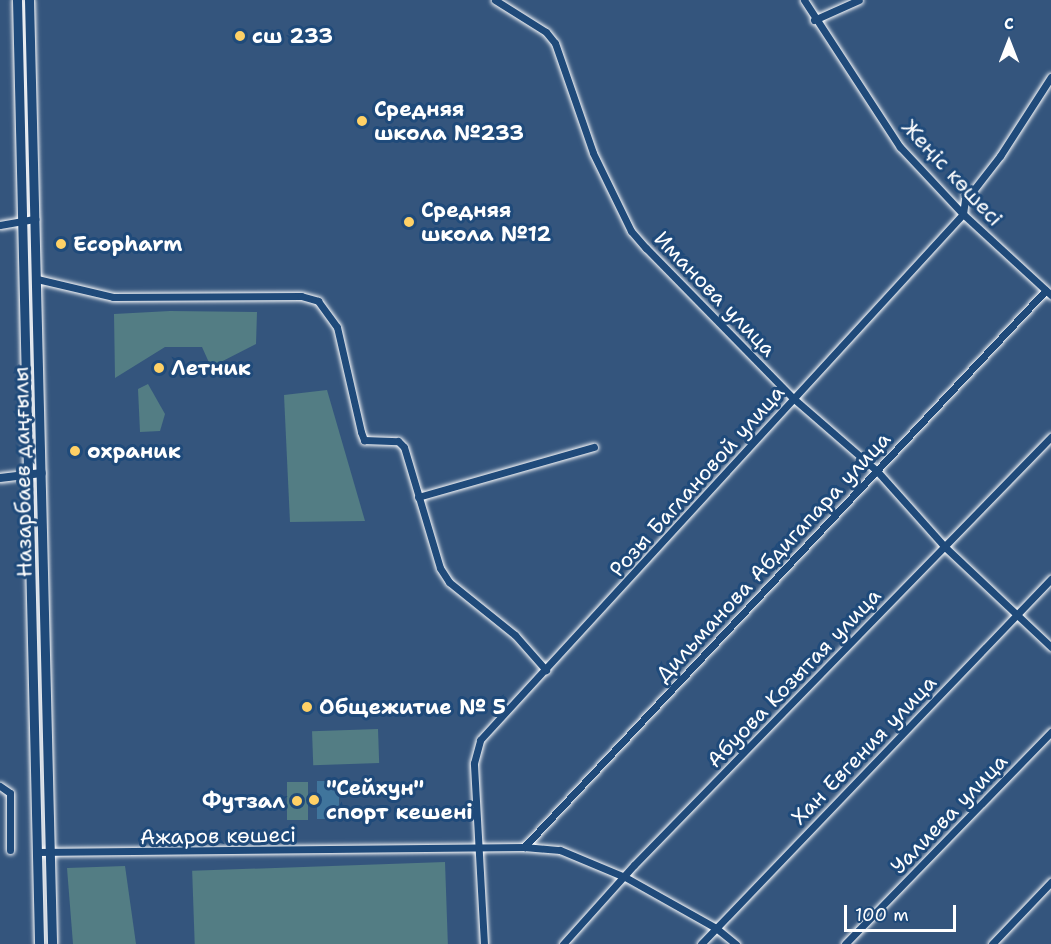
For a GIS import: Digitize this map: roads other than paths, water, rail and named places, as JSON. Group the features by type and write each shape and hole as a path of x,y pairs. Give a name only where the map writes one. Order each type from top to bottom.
{"main road":[{"name":"Назарбаев даңғылы","path":"17,0 31,474 39,944"},
{"name":"Назарбаев даңғылы","path":"29,0 52,944"}],"street":[{"name":"Иманова улица","path":"495,0 546,32 555,43 593,153 631,231 794,399 877,471 945,547 1051,647"},
{"name":"Жеңіс көшесі","path":"804,0 814,20 900,147 963,214 1049,293"},
{"path":"814,20 859,0"},
{"name":"Розы Баглановой улица","path":"484,944 481,849 474,751 480,740 963,214 966,193 972,192 1000,156 1051,77"},
{"path":"0,225 35,219"},
{"path":"37,279 90,294 113,297 301,296 318,301 337,327 364,440 398,441 440,568 449,582 515,635 546,670"},
{"name":"Дильманова Абдигапара улица","path":"524,847 877,471 1049,293"},
{"name":"Абуова Козытая улица","path":"562,944 1051,437"},
{"path":"418,497 594,447"},
{"path":"0,478 42,473"},
{"name":"Хан Евгения улица","path":"701,944 1051,579"},
{"name":"Уалиева улица","path":"845,944 1051,732"},
{"path":"0,786 10,793 10,850"},
{"name":"Ажаров көшесі","path":"36,852 524,847 579,855 625,877 716,928 736,944"},
{"path":"992,944 1051,882"}],"water":[{"path":"317,781 339,781 339,819 317,819"}],"place":[{"name":"сш 233","path":"240,36"},
{"name":"Средняя школа №233","path":"362,121"},
{"name":"Средняя школа №12","path":"409,222"},
{"name":"Ecopharm","path":"61,244"},
{"name":"Летник","path":"159,368"},
{"name":"охраник","path":"75,451"},
{"name":"Общежитие № 5","path":"307,707"},
{"name":"\"Сейхун\" спорт кешені","path":"314,800"},
{"name":"Футзал","path":"297,801"}]}
